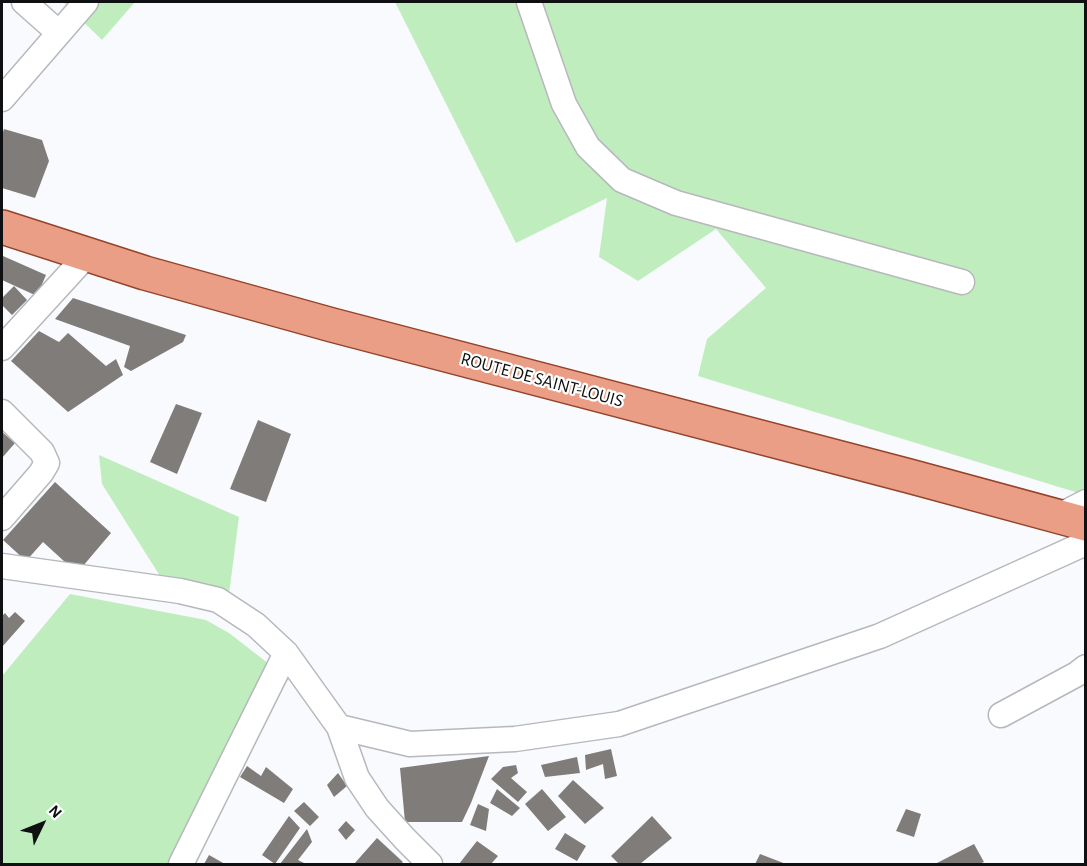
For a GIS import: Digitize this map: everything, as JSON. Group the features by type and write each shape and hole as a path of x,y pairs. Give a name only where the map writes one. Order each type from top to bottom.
{"main road":[{"name":"ROUTE DE SAINT-LOUIS","path":"2,227 87,255 332,326 1071,520"}],"street":[{"path":"24,2 59,33"},
{"path":"2,99 86,2"},
{"path":"530,2 564,104 588,147 622,180 676,203 962,282"},
{"path":"2,348 87,255"},
{"path":"2,412 42,453 47,463 2,518"},
{"path":"1071,520 1086,502"},
{"path":"339,727 410,744 515,739 619,724 880,636 1086,543"},
{"path":"2,566 180,591 218,600 256,625 286,653 339,727 357,778 376,808 430,864"},
{"path":"181,864 286,653"},
{"path":"1001,715 1086,667"}],"green space":[{"path":"63,2 135,2 102,40"},
{"path":"395,2 1085,2 1085,495 698,376 707,339 766,288 716,229 638,281 599,257 607,198 516,243"},
{"path":"99,455 239,517 229,594 160,576 102,484"},
{"path":"70,594 206,620 229,633 269,664 170,864 2,864 2,676"}],"building":[{"path":"4,129 42,140 49,161 35,198 2,188"},
{"path":"3,256 46,275 37,296 2,280"},
{"path":"14,286 27,300 12,315 2,305 2,298"},
{"path":"73,298 186,335 183,342 131,371 124,367 130,346 55,319"},
{"path":"39,331 59,342 68,333 106,366 116,359 123,375 68,412 11,361"},
{"path":"176,404 202,413 177,474 150,462"},
{"path":"258,420 291,434 266,502 230,489"},
{"path":"2,432 15,443 2,458"},
{"path":"55,482 111,533 77,573 43,542 26,561 3,540"},
{"path":"15,612 25,621 2,647 2,616 5,613 9,618"},
{"path":"611,749 617,776 605,779 603,764 586,770 585,755"},
{"path":"489,756 462,822 405,822 400,768"},
{"path":"577,757 580,773 545,777 541,765"},
{"path":"516,765 518,773 511,778 527,792 518,802 491,779 503,767"},
{"path":"247,766 261,776 266,767 293,789 284,803 240,777"},
{"path":"338,773 347,786 334,797 327,785"},
{"path":"573,780 604,808 585,824 558,796"},
{"path":"497,789 520,808 512,816 490,803"},
{"path":"542,789 566,817 548,831 525,804"},
{"path":"304,802 319,817 310,826 294,811"},
{"path":"478,804 489,809 486,831 470,825"},
{"path":"906,809 921,814 914,837 896,831"},
{"path":"289,816 300,828 275,864 262,855"},
{"path":"652,816 672,838 640,864 619,864 611,856"},
{"path":"346,821 355,830 346,840 338,830"},
{"path":"307,829 312,842 298,860 306,864 280,864"},
{"path":"565,833 586,846 577,861 555,849"},
{"path":"377,838 403,862 401,864 354,864"},
{"path":"477,841 498,856 491,864 459,864"},
{"path":"974,844 984,862 935,864"},
{"path":"760,854 786,864 755,864"},
{"path":"209,855 225,864 204,864"}]}
